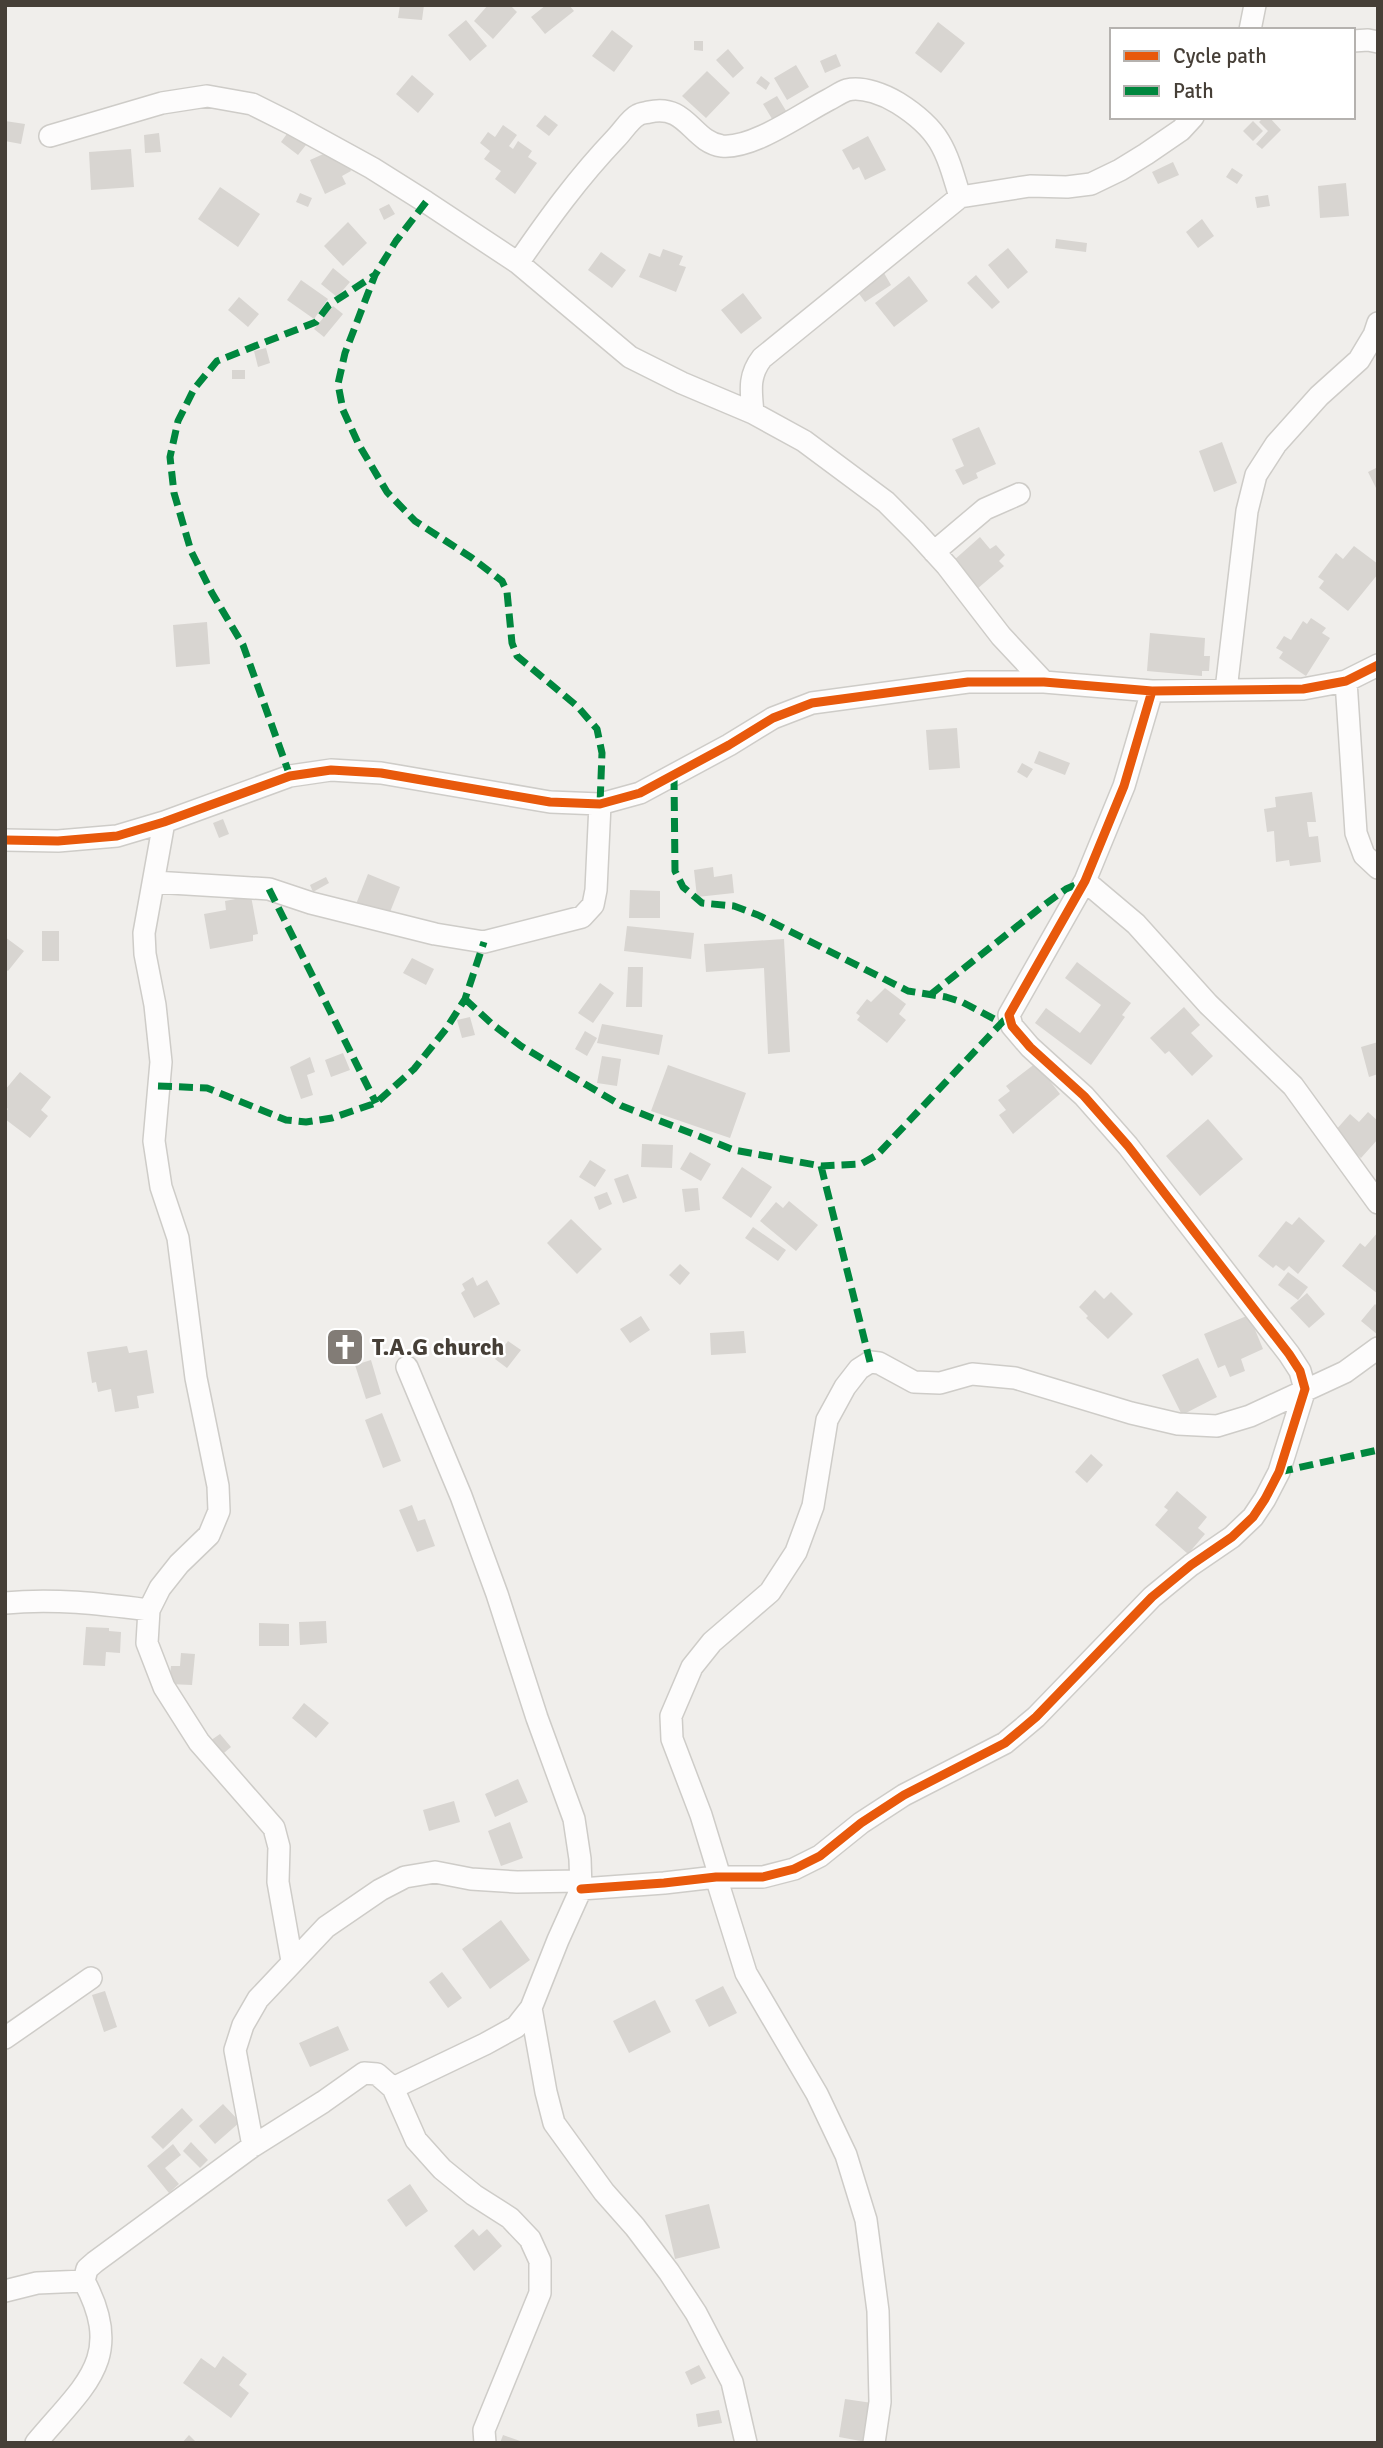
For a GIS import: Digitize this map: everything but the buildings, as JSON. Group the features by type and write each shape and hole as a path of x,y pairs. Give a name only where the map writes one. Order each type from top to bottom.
{"street":[{"path":"1250,28 1255,5"},
{"path":"1355,41 1378,43"},
{"path":"518,263 572,186 602,152 638,114 658,110 681,115 705,138 720,146 736,145 776,129 847,90 861,90 889,98 914,113 933,130 947,153 960,197"},
{"path":"50,136 162,103 207,96 252,104 290,122 372,168 518,263 630,357 682,383 753,413 804,441 886,502 934,552 1001,636 1044,682"},
{"path":"753,413 750,382 753,370 762,358 960,197 1030,186 1067,187 1091,184 1146,154 1181,130 1191,119"},
{"path":"1226,690 1247,511 1256,475 1276,444 1310,406 1359,360 1378,323"},
{"path":"934,552 985,509 1019,494"},
{"path":"5,839 58,841 117,836 164,822 290,776 331,770 381,773 550,802 600,804 639,793 729,745 772,718 812,703 968,682 1044,682 1152,691 1303,689 1346,681 1378,664"},
{"path":"1346,681 1356,833 1364,855 1378,868"},
{"path":"253,2146 235,2050 243,2025 258,1999 326,1927 380,1890 405,1877 435,1871 471,1879 581,1885 763,1877 794,1868 820,1856 904,1795 1005,1743 1026,1726 1152,1597 1191,1565 1232,1537 1253,1517 1265,1499 1279,1472 1304,1389 1300,1371 1128,1146 1084,1096 1030,1047 1012,1026 1009,1015 1085,881 1124,786 1152,691"},
{"path":"154,882 269,889 311,903 435,934 484,942 582,917 593,905 600,804"},
{"path":"164,822 145,933 145,954 155,1005 161,1062 154,1141 161,1187 178,1238 196,1378 218,1486 219,1511 209,1535 179,1564 160,1588 149,1610 147,1643 164,1686 199,1742 274,1828 279,1847 278,1882 292,1961"},
{"path":"1085,881 1136,924 1208,1004 1293,1086 1378,1203"},
{"path":"874,2443 880,2402 878,2311 866,2220 846,2155 817,2094 746,1973 701,1815 672,1739 671,1716 692,1667 712,1643 770,1592 796,1552 813,1506 827,1420 845,1387 859,1369 870,1362 880,1363 914,1382 940,1383 972,1374 1014,1378 1131,1413 1178,1424 1217,1426 1250,1416 1345,1372 1378,1348"},
{"path":"393,2088 485,2045 516,2026 531,2008 581,1885 574,1819 466,1509 407,1367"},
{"path":"5,1603 33,1600 80,1601 149,1610"},
{"path":"5,2038 91,1978"},
{"path":"531,2008 554,2123 604,2192 669,2273 696,2313 732,2382 746,2443"},
{"path":"36,2443 77,2398 96,2370 102,2343 95,2301 84,2281 88,2269 253,2146 364,2073 377,2074 393,2088 416,2140 442,2169 474,2195 510,2218 530,2239 540,2261 540,2293 484,2431 485,2443"},
{"path":"5,2291 37,2283 84,2281"}],"marked path":[{"path":"426,202 396,241 375,275 345,353 338,384 343,410 359,445 387,492 415,521 502,581 507,592 512,643 517,656 577,706 597,729 602,753 600,804"},
{"path":"290,776 243,645 191,551 174,493 170,457 178,421 194,389 217,361 316,322 329,305 375,275"},
{"path":"674,776 675,871 683,887 702,903 734,906 758,915 908,991 962,1002 1002,1023"},
{"path":"930,995 1044,905 1066,889 1082,882"},
{"path":"269,889 376,1103"},
{"path":"158,1086 207,1088 286,1120 306,1122 332,1118 376,1103 414,1069 446,1029 465,999 484,942"},
{"path":"465,999 521,1046 622,1106 734,1150 821,1166 861,1164 877,1155 1009,1015"},
{"path":"821,1166 870,1362"},
{"path":"1279,1472 1378,1450"}],"cycle path":[{"path":"5,840 58,841 117,836 164,822 290,776 331,770 381,773 550,802 600,804 640,793 773,718 812,703 968,682 1044,682 1152,691 1303,689 1346,681 1378,665"},
{"path":"581,1889 716,1877 763,1877 794,1869 820,1856 861,1823 904,1795 1005,1743 1036,1717 1152,1597 1191,1565 1232,1537 1253,1517 1279,1472 1305,1389 1300,1371 1128,1146 1084,1096 1030,1047 1012,1026 1009,1015 1085,881 1124,786 1152,691"}],"place":[{"name":"T.A.G church","path":"345,1347"}]}
